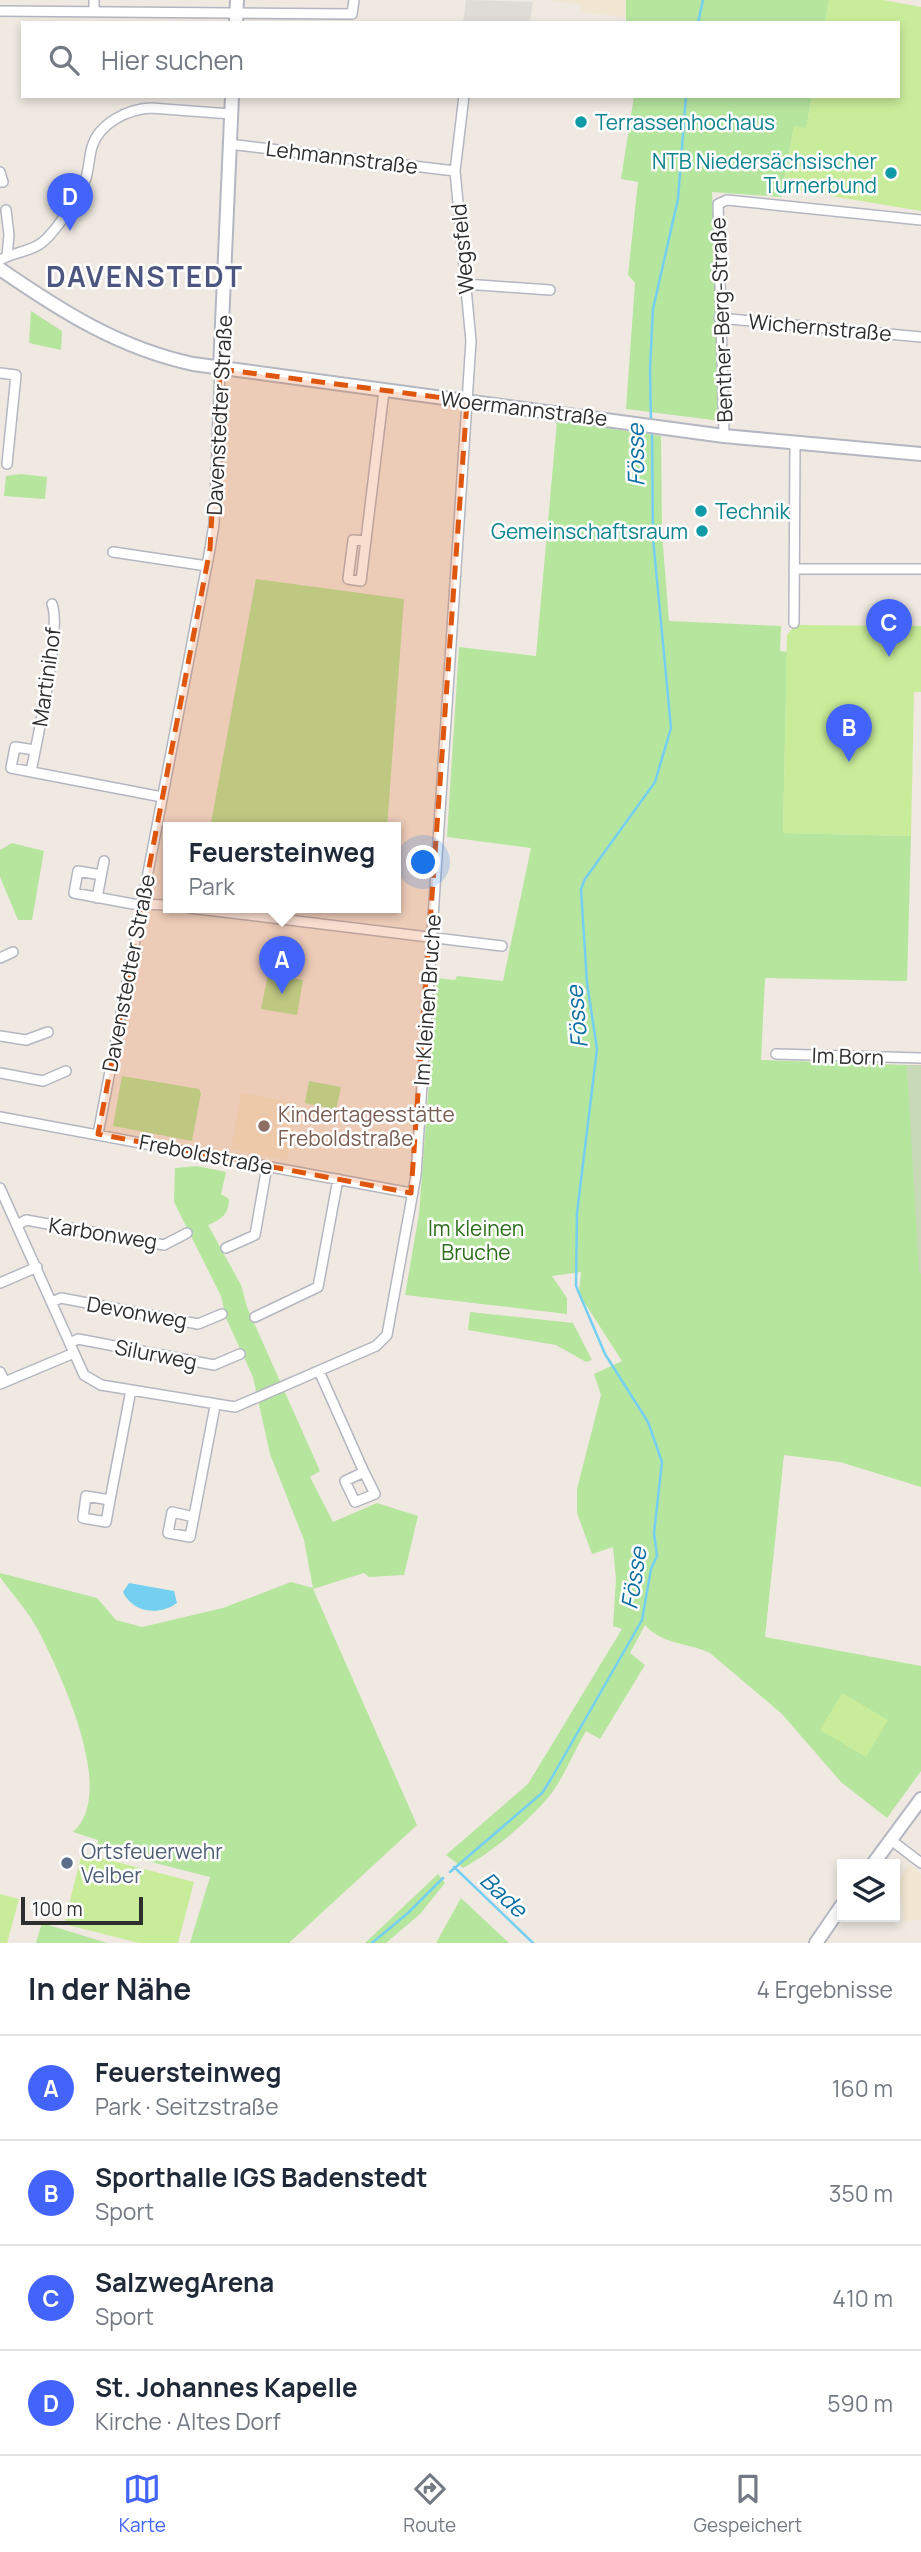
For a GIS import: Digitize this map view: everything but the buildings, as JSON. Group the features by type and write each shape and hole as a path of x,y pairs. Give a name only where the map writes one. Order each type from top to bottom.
{"street":[{"path":"94,0 94,12"},
{"path":"0,11 352,14 354,0"},
{"name":"Davenstedter Straße","path":"98,1134 214,524 215,368 232,98"},
{"name":"Wegsfeld","path":"464,98 455,171 471,341 467,401"},
{"path":"3,258 40,244 47,236 77,197 87,177 96,137 112,121 140,108 231,114"},
{"name":"Lehmannstraße","path":"229,145 455,171"},
{"path":"0,172 3,182 0,182"},
{"name":"Benther-Berg-Straße","path":"724,436 726,421 719,318 718,204 727,200 921,220"},
{"path":"3,258 9,236 6,210"},
{"name":"Woermannstraße","path":"0,268 64,313 101,333 150,354 215,368 724,436 921,454"},
{"path":"466,284 550,290"},
{"name":"Wichernstraße","path":"719,318 921,337"},
{"path":"0,373 16,374 7,464"},
{"path":"366,541 384,391"},
{"name":"Im Kleinen Bruche","path":"0,1188 84,1375 91,1381 215,1406 235,1407 376,1346 387,1335 416,1175 467,401"},
{"path":"794,623 795,442"},
{"path":"113,551 207,566"},
{"path":"794,569 921,569"},
{"name":"Martinihof","path":"35,750 15,747 11,768 31,772 35,750 53,635 55,613 52,604"},
{"path":"31,772 162,797"},
{"path":"97,898 104,861"},
{"path":"101,875 78,871 74,894 163,905"},
{"path":"230,913 502,946"},
{"path":"0,958 13,952"},
{"path":"0,1036 26,1040 48,1032"},
{"name":"Im Born","path":"776,1054 921,1058"},
{"path":"0,1073 43,1081 66,1071"},
{"name":"Freboldstraße","path":"0,1117 411,1193"},
{"path":"226,1248 255,1235 267,1166"},
{"path":"255,1317 318,1287 338,1179"},
{"name":"Karbonweg","path":"17,1225 26,1220 164,1245 187,1233"},
{"path":"0,1283 37,1267"},
{"name":"Devonweg","path":"52,1302 61,1298 198,1324 222,1314"},
{"name":"Silurweg","path":"70,1343 78,1339 214,1365 240,1354"},
{"path":"0,1372 2,1383 74,1353"},
{"path":"319,1371 364,1472"},
{"path":"110,1500 131,1390"},
{"path":"194,1517 215,1406"},
{"path":"877,1859 921,1799"},
{"path":"891,1840 921,1863"},
{"path":"816,1943 837,1912"}],"highlighted area":[{"path":"220,369 467,401 414,1185 411,1193 98,1134 210,549"}],"shaded area":[{"path":"466,0 533,2 530,21 463,21"},
{"path":"550,0 626,0 626,17 581,12 581,5"},
{"name":"Kindertagesstätte Freboldstraße","path":"241,1093 297,1103 287,1160 231,1149"},
{"path":"909,1865 921,1874 921,1920 904,1921 900,1877"}],"green space":[{"path":"626,0 829,0 825,21 626,21"},
{"path":"829,0 883,0 921,7 921,211 783,188 794,126 806,128 812,98 900,98 900,21 825,21"},
{"path":"634,98 812,98 806,129 794,127 781,197 712,192 721,421 626,409 635,283 628,275 638,182 621,179"},
{"path":"31,311 62,331 61,350 29,343"},
{"name":"Im kleinen Bruche","path":"557,421 661,436 662,534 669,621 781,626 780,651 787,652 783,833 911,836 907,981 765,978 761,1060 907,1065 921,1274 921,1487 840,1462 784,1455 765,1637 921,1666 921,1771 887,1818 841,1782 782,1714 710,1653 667,1640 645,1625 630,1653 645,1665 600,1739 586,1731 551,1794 522,1825 463,1868 446,1855 528,1784 622,1629 613,1626 616,1579 613,1547 592,1554 577,1513 577,1489 601,1395 594,1374 622,1361 579,1294 581,1272 552,1276 567,1298 567,1314 405,1295 419,1214 437,978 455,980 457,976 503,981 531,848 447,837 459,647 536,656"},
{"path":"21,474 47,477 45,499 4,496 6,476"},
{"path":"256,579 404,599 387,822 211,822"},
{"path":"795,625 921,626 921,692 914,692 911,836 783,833 787,635"},
{"path":"12,843 44,851 32,920 18,920 0,877 0,850"},
{"path":"268,974 303,980 297,1015 261,1009"},
{"path":"907,1065 921,1065 921,1274 919,1273"},
{"path":"122,1076 199,1089 201,1093 192,1141 113,1126"},
{"path":"309,1081 341,1087 336,1110 305,1103"},
{"path":"197,1166 226,1172 221,1194 229,1199 228,1209 221,1218 208,1225 241,1285 247,1307 320,1471 310,1477 333,1522 377,1503 418,1516 404,1575 369,1577 364,1573 313,1589 417,1825 289,1943 190,1943 210,1877 97,1848 98,1840 73,1832 85,1814 90,1790 88,1762 81,1733 59,1674 38,1630 0,1577 0,1573 97,1598 116,1620 142,1627 223,1608 291,1582 313,1588 304,1540 270,1454 253,1377 226,1318 221,1296 174,1202 175,1168"},
{"path":"470,1312 573,1323 592,1360 586,1362 556,1345 468,1330"},
{"path":"842,1693 888,1720 866,1757 820,1730"},
{"path":"82,1853 194,1882 178,1943 139,1943 64,1924"},
{"path":"438,1874 445,1883 420,1914 386,1943 365,1943"},
{"path":"0,1894 19,1899 7,1943 0,1943"},
{"path":"461,1898 509,1943 436,1943"},
{"path":"42,1923 107,1943 36,1943"}],"water":[{"path":"129,1583 174,1591 177,1603 155,1611 140,1608 127,1599 123,1592"}],"waterway":[{"name":"Fösse","path":"698,21 703,0"},
{"name":"Fösse","path":"651,422 653,309 678,199 686,98"},
{"name":"Fösse","path":"450,1872 542,1793 642,1620 651,1569 657,1556 654,1533 662,1462 648,1422 605,1354 576,1286 577,1213 597,1049 587,983 581,889 585,879 655,782 671,728 653,538 652,432"},
{"name":"Bade","path":"454,1867 533,1943"},
{"name":"Fösse","path":"372,1943 408,1913 443,1878"}],"place":[{"name":"Terrassenhochaus","path":"581,122"},
{"name":"NTB Niedersächsischer Turnerbund","path":"891,173"},
{"name":"St. Johannes Kapelle","path":"70,231"},
{"name":"Technik","path":"701,511"},
{"name":"Gemeinschaftsraum","path":"702,531"},
{"name":"SalzwegArena","path":"889,657"},
{"name":"Sporthalle IGS Badenstedt","path":"849,762"},
{"name":"Feuersteinweg","path":"282,994"},
{"name":"Kindertagesstätte Freboldstraße","path":"264,1126"},
{"name":"Ortsfeuerwehr Velber","path":"67,1863"}],"district":[{"name":"DAVENSTEDT","path":"145,276"}]}
